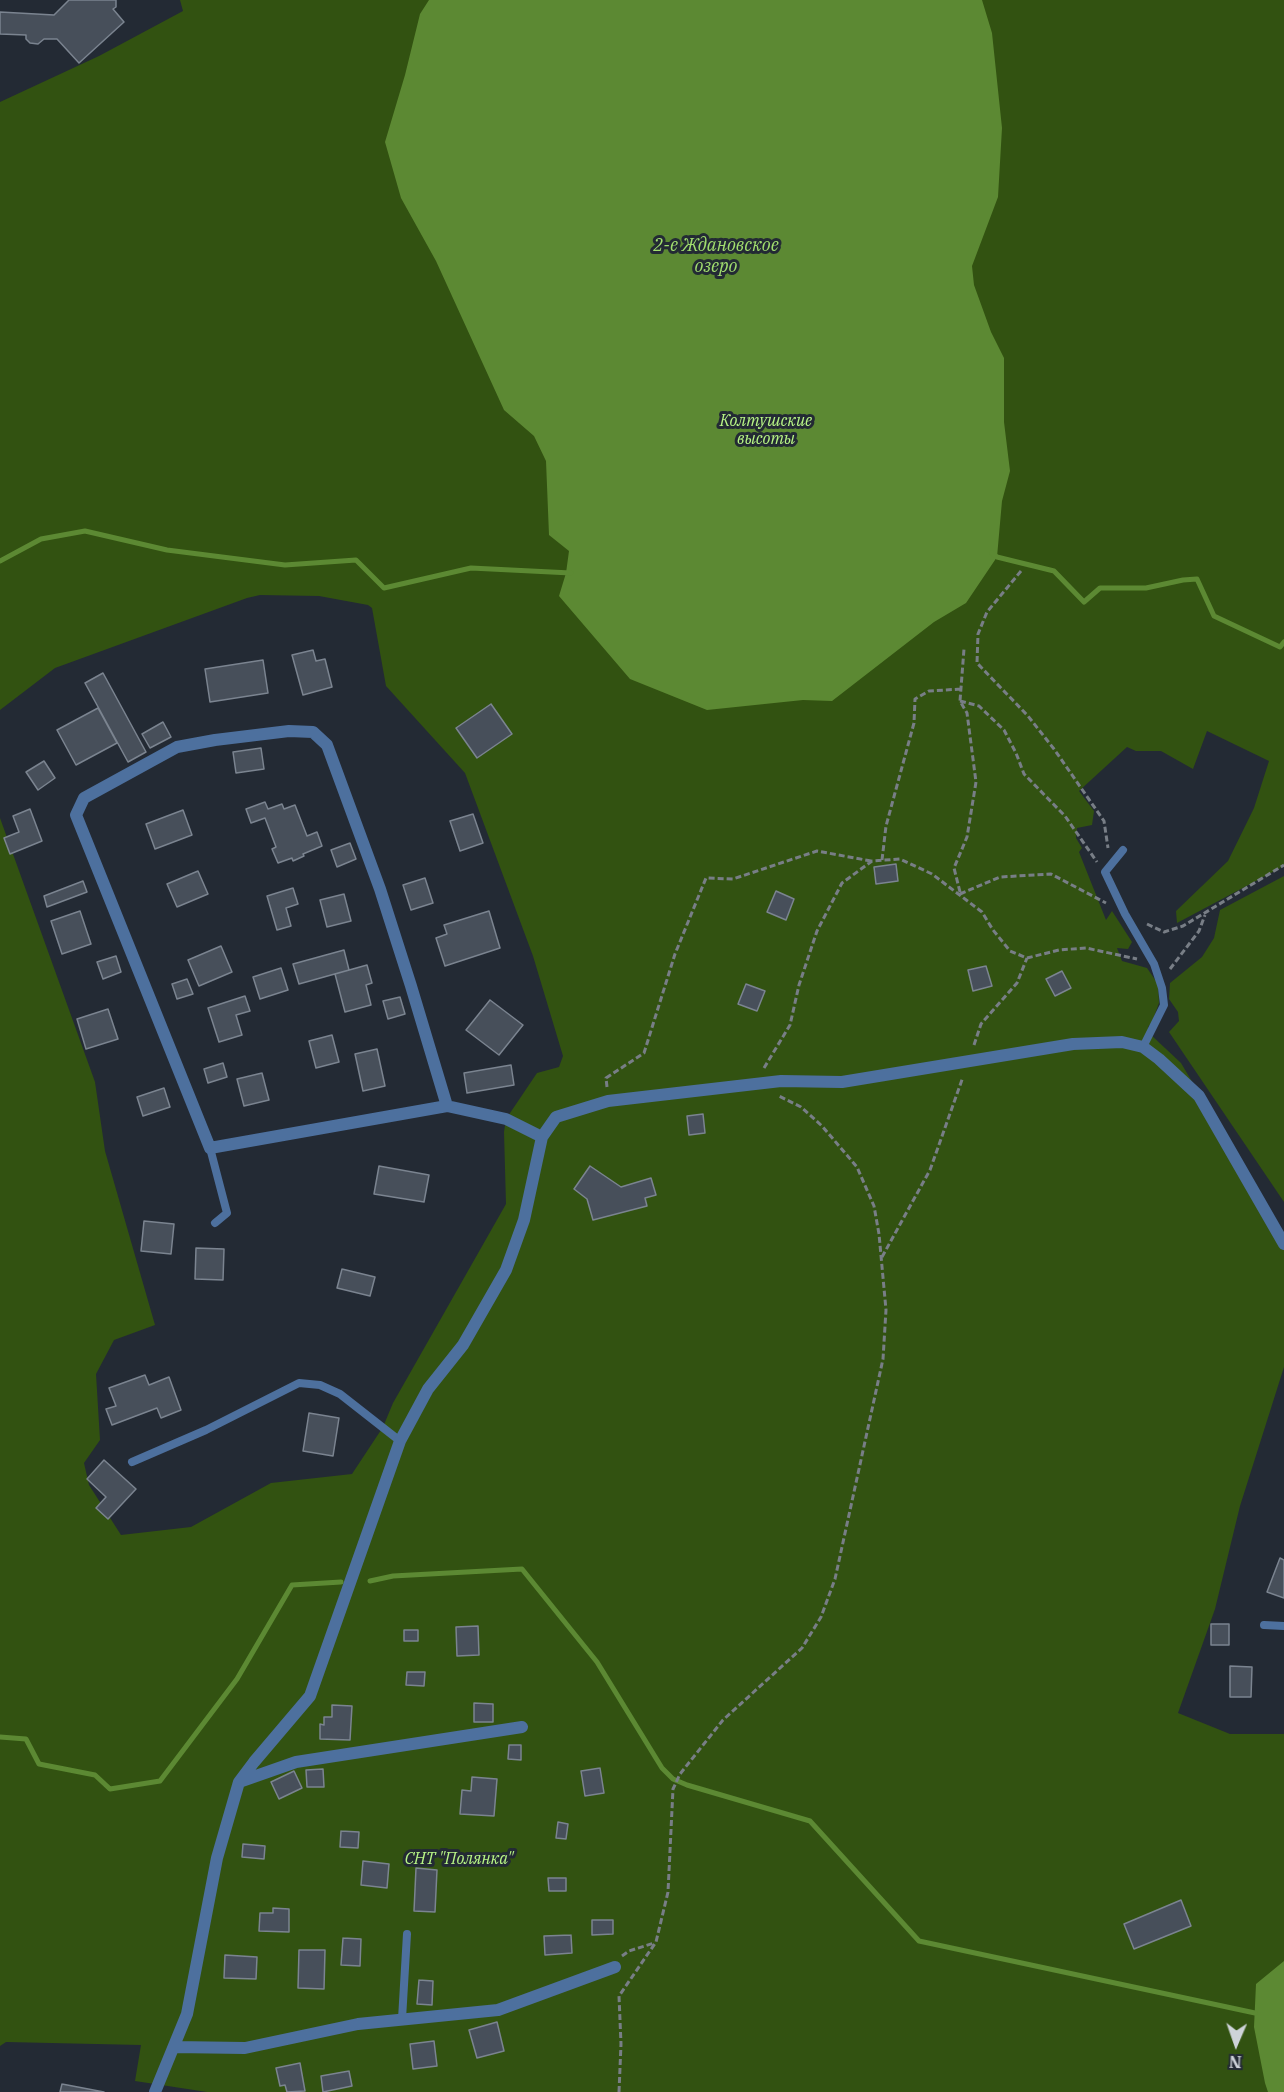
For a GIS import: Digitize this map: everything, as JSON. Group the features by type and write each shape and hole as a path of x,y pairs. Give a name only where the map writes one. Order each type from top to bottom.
{"street":[{"path":"447,1106 380,889 327,745 313,732 289,731 177,747 84,798 76,815 210,1148 447,1106 506,1119 542,1137"},
{"path":"155,2092 187,2014 218,1858 239,1782 254,1761 310,1696 400,1441 428,1389 463,1345 506,1270 524,1220 542,1137 556,1117 608,1101 781,1081 842,1082 1073,1044 1122,1042 1143,1047 1198,1096 1284,1244"},
{"path":"239,1782 296,1762 522,1727"},
{"path":"174,2047 245,2048 358,2024 498,2010 615,1967"}],"lane":[{"path":"1123,850 1105,872 1125,914 1149,955 1160,981 1164,1005 1143,1047"},
{"path":"210,1148 227,1213 215,1222"},
{"path":"132,1462 206,1430 299,1383 320,1385 340,1394 400,1441"},
{"path":"1264,1625 1284,1626"},
{"path":"402,2019 407,1934"}],"path":[{"path":"1021,571 987,612 978,634 977,663 1028,716 1104,821 1111,863"},
{"path":"960,894 954,868 967,837 976,782 967,713 960,701 964,649"},
{"path":"882,860 890,809 914,723 915,699 929,691 961,689"},
{"path":"960,701 979,706 1004,730 1024,774 1065,816 1105,872"},
{"path":"608,1101 606,1078 644,1053 675,954 706,878 733,879 817,851 872,861 900,859 932,874 960,894 982,912 1010,951 1027,958 1086,948 1134,959 1149,955"},
{"path":"619,2092 621,2044 619,1996 656,1942 668,1892 673,1789 680,1774 723,1720 802,1648 821,1617 835,1579 884,1359 886,1310 882,1258 874,1206 857,1167 822,1126 801,1107 753,1084 790,1025 799,985 817,931 842,883 872,861"},
{"path":"960,894 1000,877 1051,874 1164,932 1183,926 1284,865"},
{"path":"1160,981 1188,948 1199,931 1206,913"},
{"path":"882,1258 930,1170 981,1024 1017,983 1027,958"},
{"path":"615,1967 628,1951 656,1942"}],"green space":[{"name":"Колтушские высоты","path":"180,0 1284,0 1284,866 1177,923 1176,911 1228,861 1254,808 1269,761 1207,731 1193,769 1161,751 1136,751 1127,747 1079,791 1094,811 1092,825 1077,828 1076,838 1082,848 1079,852 1106,920 1112,911 1132,942 1128,949 1117,948 1122,961 1147,968 1158,984 1159,1003 1148,1027 1150,1034 1181,1063 1284,1237 1284,1367 1240,1506 1215,1609 1178,1713 1230,1734 1284,1734 1284,2092 207,2092 135,2081 141,2045 6,2042 0,2046 0,818 95,1082 105,1151 155,1325 114,1340 96,1374 100,1440 84,1463 89,1485 121,1535 191,1527 271,1483 352,1474 383,1427 393,1403 506,1204 504,1132 506,1119 537,1073 559,1067 563,1056 533,956 465,773 386,686 372,608 368,605 319,596 260,595 247,598 55,668 0,710 0,102 99,56 183,11"},
{"path":"1284,876 1284,1202 1169,1032 1179,1021 1178,1012 1169,999 1170,983 1202,957 1214,938 1220,910"}],"water":[{"name":"2-е Ждановское озеро","path":"429,0 982,0 992,33 1002,128 998,197 972,266 974,285 991,332 1004,358 1004,422 1010,471 1002,501 997,557 966,603 934,622 832,701 803,700 707,710 630,679 559,596 566,573 569,551 549,535 546,461 534,436 504,410 436,261 401,198 385,142 420,14"},
{"path":"1284,1961 1284,2092 1268,2092 1254,2027 1256,1984"}],"building":[{"path":"69,0 116,0 116,7 113,9 124,22 79,63 57,39 44,39 38,44 30,43 26,35 0,34 0,12 54,15"},
{"path":"313,650 316,661 325,659 332,687 303,695 292,655"},
{"path":"263,660 268,693 210,702 205,669"},
{"path":"103,673 146,752 128,762 85,683"},
{"path":"491,704 512,734 477,758 456,728"},
{"path":"98,708 117,743 76,765 57,730"},
{"path":"163,722 171,737 150,748 142,734"},
{"path":"261,748 264,769 236,773 233,752"},
{"path":"44,761 55,778 38,790 26,772"},
{"path":"265,802 268,809 282,804 284,809 295,805 307,836 317,832 322,846 293,861 292,858 278,863 272,849 276,847 265,818 251,823 246,809"},
{"path":"30,809 42,841 10,854 4,838 19,832 13,816"},
{"path":"183,810 192,835 155,849 146,824"},
{"path":"473,814 483,843 460,851 450,821"},
{"path":"350,843 356,859 337,867 331,850"},
{"path":"896,864 898,881 876,884 874,867"},
{"path":"198,871 208,894 177,907 167,884"},
{"path":"425,878 433,903 411,910 403,885"},
{"path":"83,881 87,892 47,907 44,896"},
{"path":"293,888 298,904 286,908 291,926 277,930 267,896"},
{"path":"776,891 794,899 786,920 767,912"},
{"path":"344,894 351,921 327,927 320,900"},
{"path":"80,911 91,944 62,954 51,921"},
{"path":"489,911 500,948 445,966 436,938 447,934 444,925"},
{"path":"221,946 232,972 199,986 188,960"},
{"path":"344,950 349,970 299,984 293,964"},
{"path":"116,956 121,972 103,979 97,962"},
{"path":"367,965 372,983 366,985 371,1005 345,1012 335,974"},
{"path":"986,966 992,986 973,991 968,970"},
{"path":"281,968 288,990 260,999 253,977"},
{"path":"1062,971 1071,988 1055,996 1046,979"},
{"path":"187,979 193,994 177,999 172,984"},
{"path":"746,984 765,991 757,1011 738,1004"},
{"path":"245,996 250,1011 236,1015 242,1035 219,1042 208,1008"},
{"path":"400,997 405,1014 388,1019 383,1001"},
{"path":"490,1000 523,1025 499,1055 466,1030"},
{"path":"108,1009 118,1039 86,1049 77,1019"},
{"path":"332,1035 339,1062 316,1068 309,1041"},
{"path":"377,1049 385,1086 363,1091 355,1054"},
{"path":"223,1063 227,1077 208,1083 204,1069"},
{"path":"511,1065 514,1085 467,1093 464,1073"},
{"path":"262,1073 269,1100 244,1106 237,1079"},
{"path":"164,1088 170,1107 143,1116 137,1097"},
{"path":"703,1114 705,1133 689,1135 687,1116"},
{"path":"379,1166 429,1175 424,1202 374,1194"},
{"path":"590,1166 621,1187 651,1178 656,1195 645,1198 647,1206 593,1220 587,1199 574,1189"},
{"path":"144,1221 174,1224 171,1254 141,1251"},
{"path":"196,1248 224,1249 223,1280 195,1279"},
{"path":"342,1269 375,1277 370,1296 337,1288"},
{"path":"145,1375 149,1385 169,1377 181,1410 161,1418 157,1408 112,1425 106,1409 116,1406 109,1388"},
{"path":"309,1413 339,1418 333,1456 303,1451"},
{"path":"104,1460 136,1489 108,1519 96,1508 106,1497 87,1479"},
{"path":"1280,1558 1284,1560 1284,1598 1267,1592"},
{"path":"1211,1624 1229,1624 1229,1645 1211,1645"},
{"path":"478,1626 479,1655 457,1656 456,1627"},
{"path":"404,1630 418,1630 418,1641 404,1641"},
{"path":"1230,1666 1252,1667 1251,1697 1230,1697"},
{"path":"407,1672 425,1672 424,1686 406,1685"},
{"path":"474,1703 493,1704 493,1722 474,1722"},
{"path":"332,1705 352,1706 350,1740 320,1739 320,1724 324,1725 324,1717 332,1717"},
{"path":"509,1745 521,1745 521,1760 508,1759"},
{"path":"600,1768 604,1793 585,1796 581,1771"},
{"path":"323,1769 324,1787 307,1787 306,1770"},
{"path":"294,1771 302,1788 279,1799 271,1782"},
{"path":"472,1777 497,1779 494,1816 460,1814 462,1790 471,1791"},
{"path":"558,1822 568,1824 566,1839 556,1838"},
{"path":"341,1831 359,1832 358,1848 340,1847"},
{"path":"243,1844 265,1846 264,1859 242,1857"},
{"path":"363,1861 389,1864 387,1888 361,1885"},
{"path":"416,1868 437,1870 435,1912 414,1911"},
{"path":"548,1878 566,1878 566,1891 549,1891"},
{"path":"1181,1900 1191,1926 1134,1949 1124,1924"},
{"path":"273,1908 289,1909 289,1932 259,1931 260,1913 273,1913"},
{"path":"592,1920 613,1920 613,1934 592,1935"},
{"path":"571,1935 572,1953 545,1955 544,1936"},
{"path":"343,1938 361,1939 360,1966 341,1965"},
{"path":"299,1950 325,1950 324,1989 298,1988"},
{"path":"225,1955 257,1957 256,1979 224,1978"},
{"path":"419,1980 433,1981 432,2005 417,2004"},
{"path":"497,2022 504,2051 477,2058 469,2030"},
{"path":"434,2041 437,2066 413,2069 410,2044"},
{"path":"300,2063 305,2091 287,2092 285,2085 280,2086 276,2068"},
{"path":"349,2071 352,2086 323,2092 321,2076"},
{"path":"62,2084 104,2092 60,2092"}],"waterway":[{"path":"0,561 41,539 85,531 167,550 285,565 356,560 384,588 471,568 571,573"},
{"path":"992,553 997,557 1054,571 1084,602 1100,588 1146,588 1197,579 1214,616 1280,647 1284,642"},
{"path":"370,1581 393,1576 522,1569 597,1662 662,1768 673,1779 810,1821 919,1941 1255,2013"},
{"path":"0,1737 26,1739 39,1764 95,1775 110,1789 160,1781 237,1679 292,1585 341,1582"}],"park label":[{"name":"СНТ \"Полянка\"","path":"459,1859"}]}
